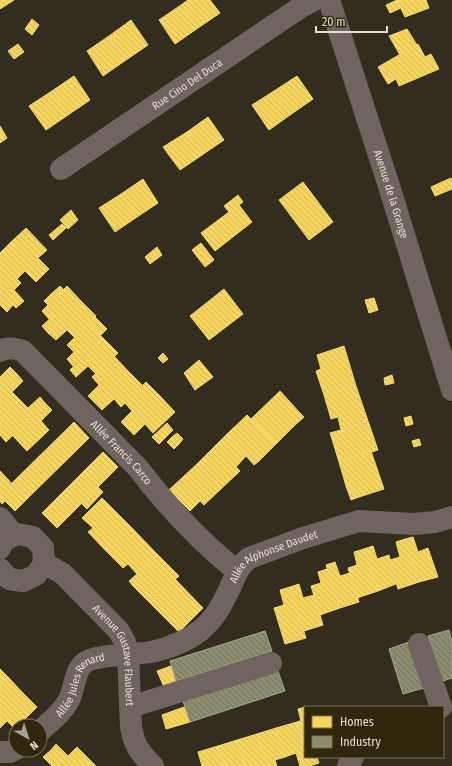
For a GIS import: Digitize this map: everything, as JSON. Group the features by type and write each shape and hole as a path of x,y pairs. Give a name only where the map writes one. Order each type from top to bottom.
{"street":[{"name":"Rue Cino Del Duca","path":"61,169 301,7 314,0"},
{"name":"Avenue de la Grange","path":"329,0 389,186 452,390"},
{"name":"Allée Francis Carco","path":"0,351 14,348 23,351 138,468 179,518 213,552 237,571"},
{"name":"Allée Alphonse Daudet","path":"128,654 151,652 164,648 184,641 202,630 216,615 226,597 237,571 242,563 249,558 303,538 359,521 414,524 435,522 452,517"},
{"path":"0,518 9,529 5,542"},
{"path":"0,569 9,578 23,581 36,575 44,563 43,548 33,537 18,534 5,542"},
{"name":"Avenue Gustave Flaubert","path":"44,563 64,574 119,631 126,642 133,738 140,753 153,766"},
{"path":"419,644 441,706"},
{"name":"Allée Jules Renard","path":"48,724 63,709 69,700 79,670 83,664 88,660 128,654"},
{"path":"130,707 271,663"}],"building: Homes":[{"path":"0,0 14,0 0,9"},
{"path":"188,0 210,0 220,13 198,28 181,5"},
{"path":"397,0 401,8 390,13 386,5"},
{"path":"397,0 426,0 429,8 405,17"},
{"path":"181,5 198,28 175,44 159,20"},
{"path":"32,19 39,25 32,35 25,29"},
{"path":"131,20 148,45 126,60 109,36"},
{"path":"407,29 417,45 400,55 389,36"},
{"path":"109,36 126,60 103,76 87,51"},
{"path":"18,44 24,52 14,59 8,51"},
{"path":"418,44 425,57 431,54 439,69 399,86 396,79 399,77 395,72 385,79 378,67"},
{"path":"395,72 399,77 388,84 385,79"},
{"path":"74,76 90,100 68,115 52,91"},
{"path":"297,76 313,99 290,115 274,91"},
{"path":"52,91 68,115 46,130 29,106"},
{"path":"274,91 290,115 269,130 252,105"},
{"path":"208,117 224,140 202,155 187,132"},
{"path":"0,126 7,138 0,143"},
{"path":"187,132 202,155 180,170 163,147"},
{"path":"451,178 452,189 435,196 431,187"},
{"path":"143,179 158,203 137,217 121,194"},
{"path":"303,182 333,222 309,240 279,200"},
{"path":"121,194 137,217 115,232 99,208"},
{"path":"238,195 243,202 239,205 252,222 215,251 201,233 229,212 224,206"},
{"path":"71,210 78,220 68,229 60,220"},
{"path":"62,224 66,228 53,240 49,235"},
{"path":"26,228 47,250 38,258 49,269 43,275 11,242"},
{"path":"11,242 43,275 36,282 25,271 17,279 0,261 0,253"},
{"path":"201,243 214,260 205,267 192,250"},
{"path":"157,247 162,255 150,264 145,257"},
{"path":"0,261 21,283 14,290 24,301 16,308 0,291"},
{"path":"60,286 64,290 54,299 50,295"},
{"path":"67,286 81,301 48,333 42,326 53,316 45,308 48,305 44,301 50,295 54,299"},
{"path":"224,289 243,314 209,340 190,316"},
{"path":"0,291 13,305 7,312 0,305"},
{"path":"374,298 378,310 369,313 365,300"},
{"path":"81,301 96,316 74,337 67,330 56,340 48,333"},
{"path":"45,308 53,316 49,319 42,311"},
{"path":"95,317 107,329 101,335 89,323"},
{"path":"89,323 103,338 73,366 67,359 74,352 67,345"},
{"path":"103,338 118,353 96,374 88,366 76,377 70,370"},
{"path":"344,346 356,386 324,395 316,371 321,369 317,355"},
{"path":"163,353 168,359 163,363 158,358"},
{"path":"114,356 128,371 95,403 88,396 99,385 92,377"},
{"path":"199,360 213,377 195,390 184,373"},
{"path":"10,367 17,374 0,390 0,377"},
{"path":"128,371 143,386 121,407 114,399 102,410 95,403"},
{"path":"17,374 23,381 12,392 20,400 0,419 0,390"},
{"path":"392,375 394,383 385,385 384,378"},
{"path":"146,382 160,396 127,428 121,422 132,411 125,403"},
{"path":"356,386 368,421 341,430 338,417 331,419 324,395"},
{"path":"280,391 300,413 290,424 293,427 276,444 251,419"},
{"path":"160,396 175,412 153,433 145,424 134,435 127,428"},
{"path":"40,397 46,404 6,442 0,435 0,419 20,400 28,408"},
{"path":"46,404 52,410 41,421 49,430 27,451 13,436"},
{"path":"300,413 304,417 293,427 290,424"},
{"path":"247,415 276,444 259,461 251,452 246,456 226,435"},
{"path":"411,416 413,424 406,426 404,418"},
{"path":"368,421 378,450 339,462 332,439 343,436 341,430"},
{"path":"74,422 89,438 27,499 12,483"},
{"path":"167,423 173,430 159,444 152,437"},
{"path":"341,430 343,436 332,439 330,433"},
{"path":"177,433 183,439 179,444 172,437"},
{"path":"226,435 246,456 236,467 240,471 222,488 198,463"},
{"path":"172,437 179,444 174,449 167,442"},
{"path":"419,439 421,445 414,447 412,441"},
{"path":"371,451 384,489 356,498 351,485 346,486 339,462"},
{"path":"103,452 118,467 57,528 42,513"},
{"path":"251,452 259,461 254,465 246,456"},
{"path":"198,463 222,488 204,505 200,501 190,511 169,490"},
{"path":"0,471 17,489 2,504 0,501"},
{"path":"351,485 356,498 351,500 346,486"},
{"path":"98,487 103,492 87,509 81,503"},
{"path":"17,489 27,499 15,511 5,501"},
{"path":"102,498 130,526 105,550 88,532 93,528 82,518"},
{"path":"130,526 157,554 137,574 128,564 123,568 105,550"},
{"path":"413,537 418,552 428,548 438,577 419,582 405,539"},
{"path":"405,539 419,582 398,589 390,560 400,557 396,542"},
{"path":"373,546 377,559 389,555 396,584 378,591 364,549"},
{"path":"364,549 378,591 357,598 348,568 357,565 354,552"},
{"path":"157,554 179,576 150,603 133,586 142,579 137,574"},
{"path":"335,562 340,576 350,573 359,602 340,608 326,565"},
{"path":"327,569 340,608 320,615 311,586 321,583 318,572"},
{"path":"137,574 142,579 133,586 129,581"},
{"path":"175,579 203,608 183,628 171,617 167,620 150,603"},
{"path":"299,584 303,598 314,595 323,625 304,631 290,587"},
{"path":"290,587 306,638 285,644 274,608 284,605 280,590"},
{"path":"171,617 183,628 179,632 167,620"},
{"path":"171,666 177,683 164,687 157,671"},
{"path":"0,669 8,677 0,685"},
{"path":"8,677 22,692 0,714 0,685"},
{"path":"22,692 37,707 26,718 8,718 8,722 7,721 0,728 0,714"},
{"path":"184,707 190,722 166,729 162,715"},
{"path":"304,707 304,720 301,721 298,709"},
{"path":"304,719 304,745 297,722"},
{"path":"297,722 304,745 304,758 308,758 310,766 300,766 296,753 285,757 276,728"},
{"path":"276,728 285,757 275,760 277,766 268,766 257,734"},
{"path":"257,734 268,766 245,766 237,740"},
{"path":"237,740 245,766 224,766 218,746"},
{"path":"56,744 68,756 77,747 96,766 67,766 51,750"},
{"path":"218,746 224,766 202,766 198,752"},
{"path":"51,750 67,766 52,766 44,758 48,758 48,753"},
{"path":"308,758 317,758 319,763 310,766"}],"building: Industry":[{"path":"449,630 452,641 452,678 443,681 428,636"},
{"path":"265,631 272,651 176,681 170,661"},
{"path":"409,642 424,688 403,694 389,649"},
{"path":"278,671 285,691 190,722 183,701"}]}
